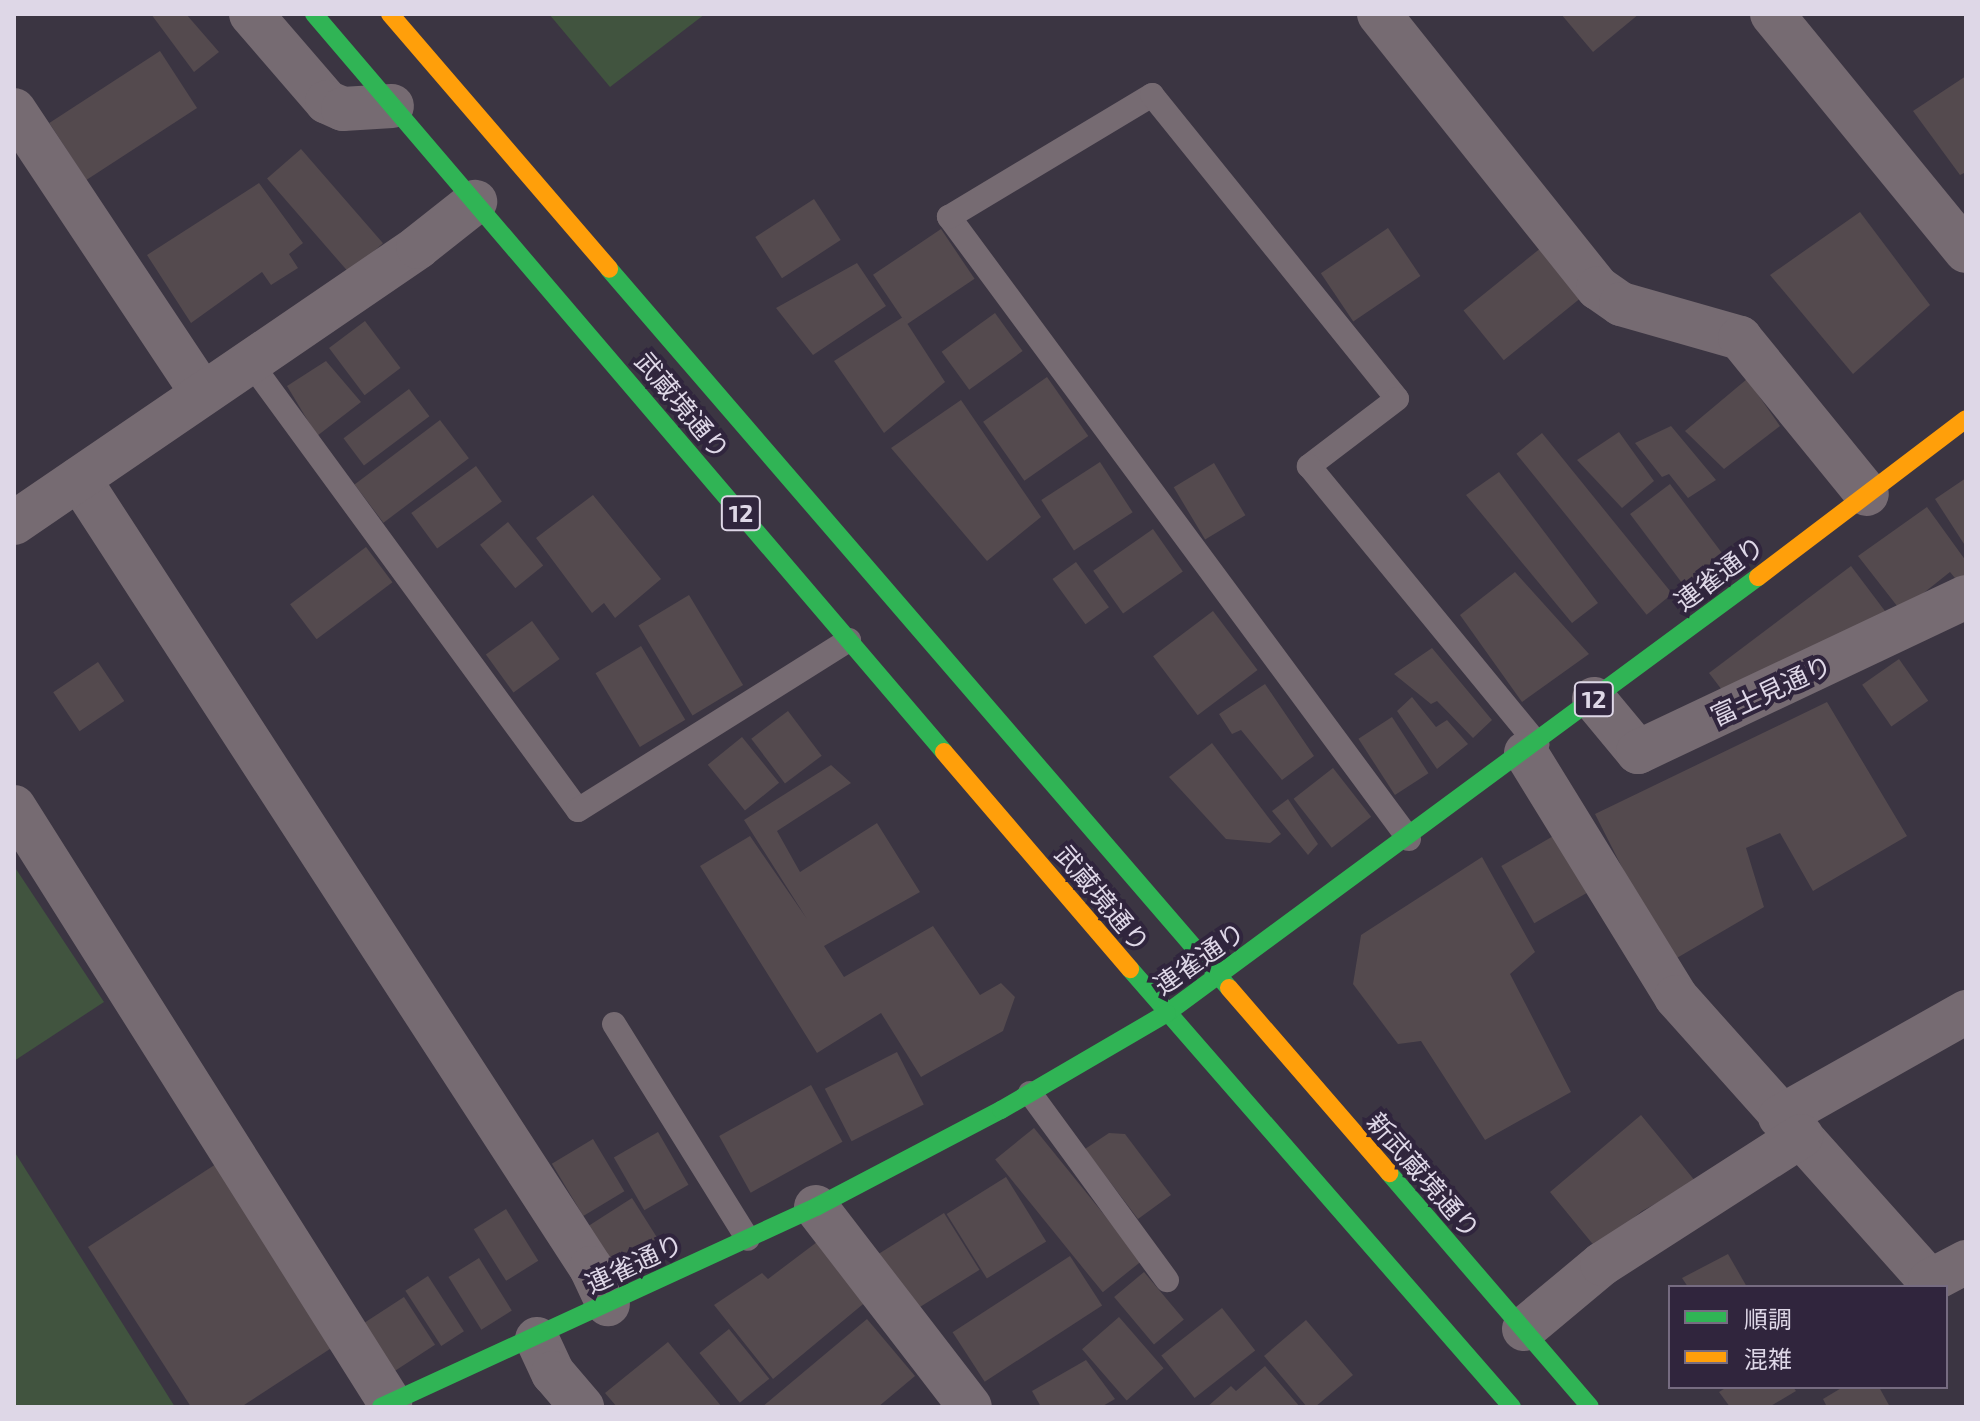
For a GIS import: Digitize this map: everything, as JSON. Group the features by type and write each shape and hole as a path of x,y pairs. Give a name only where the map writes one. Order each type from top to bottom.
{"main road":[{"name":"武蔵境通り","path":"314,14 1167,1013"},
{"name":"武蔵境通り","path":"390,14 1220,976"},
{"name":"連雀通り","path":"386,1405 537,1339 816,1207 1030,1093 1167,1013 1532,748 1966,419"},
{"name":"新武蔵境通り","path":"1220,976 1590,1407"},
{"name":"12","path":"1167,1013 1512,1407"}],"street":[{"path":"251,14 327,102 343,109 392,106"},
{"path":"1379,14 1598,288 1621,304 1740,338 1867,494"},
{"path":"1772,14 1966,251"},
{"path":"14,110 202,393"},
{"path":"14,523 250,362 475,202"},
{"path":"79,479 591,1268 608,1304"},
{"name":"富士見通り","path":"1594,699 1638,752 1966,597"},
{"path":"1532,748 1676,997 1930,1281 1966,1262"},
{"path":"14,807 386,1405"},
{"path":"1524,1329 1602,1264 1791,1127 1966,1012"},
{"path":"816,1207 970,1407"},
{"path":"537,1339 553,1373 582,1407"}],"lane":[{"path":"1409,839 949,217 1152,95 1397,399 1309,466 1532,748"},
{"path":"250,362 578,810 849,640"},
{"path":"614,1024 748,1239"},
{"path":"1030,1093 1167,1280"}],"green space":[{"path":"549,14 705,14 610,87"},
{"path":"14,866 104,1002 14,1061"},
{"path":"14,1151 175,1407 14,1407"}],"building":[{"path":"151,14 186,14 219,52 194,72"},
{"path":"1561,14 1639,14 1593,52"},
{"path":"160,51 197,108 86,180 49,123"},
{"path":"1966,76 1966,172 1960,175 1913,111"},
{"path":"301,149 383,243 349,273 267,179"},
{"path":"259,183 303,243 289,254 298,268 271,285 262,272 191,323 147,255"},
{"path":"814,199 841,240 782,278 755,237"},
{"path":"1860,212 1930,305 1853,374 1770,275"},
{"path":"1388,228 1420,276 1353,321 1321,273"},
{"path":"941,229 975,279 907,325 873,275"},
{"path":"1542,247 1582,297 1504,360 1464,311"},
{"path":"857,263 886,306 813,355 776,308"},
{"path":"995,313 1023,351 969,390 942,352"},
{"path":"903,317 945,382 884,433 834,361"},
{"path":"365,321 401,368 365,395 329,348"},
{"path":"326,361 361,402 317,436 287,386"},
{"path":"1047,377 1088,436 1024,481 983,422"},
{"path":"1747,379 1780,426 1724,469 1685,431"},
{"path":"409,389 429,416 364,466 344,438"},
{"path":"961,400 1041,517 987,561 891,448"},
{"path":"440,420 469,458 383,523 355,484"},
{"path":"1671,426 1716,480 1688,498 1669,474 1662,477 1635,443"},
{"path":"1619,432 1654,481 1622,508 1577,460"},
{"path":"1542,433 1672,594 1647,615 1516,454"},
{"path":"1100,462 1133,512 1074,550 1041,500"},
{"path":"1214,463 1245,515 1205,539 1174,487"},
{"path":"476,466 502,502 437,549 411,513"},
{"path":"1499,472 1598,603 1572,623 1466,495"},
{"path":"1966,478 1966,547 1935,499"},
{"path":"1670,484 1725,557 1685,587 1630,514"},
{"path":"593,495 661,579 615,618 604,603 592,613 536,538"},
{"path":"1927,507 1966,561 1966,573 1959,583 1950,572 1901,611 1858,556"},
{"path":"508,522 543,566 515,588 480,545"},
{"path":"1153,529 1183,572 1123,613 1093,571"},
{"path":"366,547 392,582 317,639 290,604"},
{"path":"1076,562 1109,607 1085,624 1053,579"},
{"path":"1851,566 1888,615 1725,694 1709,673"},
{"path":"1515,572 1589,654 1522,702 1460,615"},
{"path":"689,595 743,685 693,715 638,625"},
{"path":"1213,611 1258,670 1198,715 1153,656"},
{"path":"532,621 560,659 514,693 486,655"},
{"path":"641,646 685,720 640,747 596,673"},
{"path":"1432,648 1492,720 1473,738 1437,701 1431,704 1394,674"},
{"path":"1899,659 1928,701 1891,727 1862,685"},
{"path":"98,662 124,701 80,731 53,692"},
{"path":"1265,684 1314,756 1282,780 1241,730 1232,734 1219,714"},
{"path":"1412,697 1436,727 1447,720 1468,744 1437,769 1397,711"},
{"path":"1827,702 1907,836 1813,891 1780,833 1746,848 1764,907 1670,962 1595,814"},
{"path":"788,711 822,756 785,783 751,739"},
{"path":"1392,717 1428,773 1395,795 1358,739"},
{"path":"742,737 779,783 745,811 708,765"},
{"path":"1212,743 1281,834 1270,843 1226,839 1169,777"},
{"path":"831,765 851,783 777,831 800,872 877,823 920,892 824,946 844,977 933,926 980,995 1001,983 1015,997 1003,1031 921,1077 881,1013 817,1053 700,866 750,836 807,919 744,820"},
{"path":"1333,768 1371,817 1332,848 1294,799"},
{"path":"1288,799 1318,844 1308,855 1272,811"},
{"path":"1555,835 1588,892 1534,923 1501,866"},
{"path":"1482,857 1535,952 1510,974 1571,1092 1485,1140 1421,1041 1398,1044 1353,984 1361,935"},
{"path":"897,1052 924,1105 852,1141 825,1089"},
{"path":"811,1085 843,1142 751,1193 719,1136"},
{"path":"1641,1115 1696,1182 1642,1211 1596,1248 1550,1192"},
{"path":"1034,1128 1142,1261 1103,1292 995,1159"},
{"path":"658,1132 688,1185 644,1210 614,1158"},
{"path":"1109,1133 1125,1134 1171,1195 1138,1219 1085,1149"},
{"path":"593,1139 624,1191 583,1216 552,1164"},
{"path":"216,1164 333,1347 241,1407 191,1407 88,1247"},
{"path":"1006,1177 1046,1241 987,1279 947,1214"},
{"path":"632,1198 658,1239 618,1264 596,1259 579,1232"},
{"path":"506,1209 538,1261 506,1281 474,1229"},
{"path":"944,1213 980,1270 909,1314 874,1257"},
{"path":"821,1239 868,1300 773,1379 714,1305 762,1273 768,1279"},
{"path":"1728,1254 1746,1285 1687,1285 1682,1278"},
{"path":"1070,1256 1102,1305 985,1382 953,1332"},
{"path":"479,1258 512,1311 481,1330 448,1277"},
{"path":"1144,1272 1184,1319 1154,1345 1114,1297"},
{"path":"428,1276 464,1331 441,1346 405,1291"},
{"path":"404,1297 435,1345 394,1371 363,1324"},
{"path":"1222,1308 1255,1351 1195,1398 1161,1355"},
{"path":"1119,1317 1164,1368 1127,1400 1082,1349"},
{"path":"867,1319 915,1376 878,1407 762,1407"},
{"path":"1306,1320 1353,1375 1315,1407 1307,1407 1264,1356"},
{"path":"729,1329 769,1379 740,1403 699,1353"},
{"path":"668,1342 722,1407 617,1407 605,1393"},
{"path":"1086,1360 1115,1399 1101,1407 1041,1407 1032,1391"},
{"path":"1265,1366 1300,1407 1207,1407 1231,1386 1236,1391"},
{"path":"1724,1389 1796,1391 1769,1407 1730,1407 1719,1392"},
{"path":"1840,1389 1880,1389 1890,1407 1827,1407 1823,1399"}],"traffic: fast":[{"path":"314,14 944,752"},
{"path":"609,269 1229,988"},
{"path":"1167,1013 1758,577"},
{"path":"1130,969 1512,1407"},
{"path":"381,1407 816,1207 1001,1110 1167,1013"},
{"path":"1389,1173 1590,1407"}],"traffic: slow":[{"path":"390,14 609,269"},
{"path":"1758,577 1966,419"},
{"path":"944,752 1130,969"},
{"path":"1229,988 1389,1173"}]}
